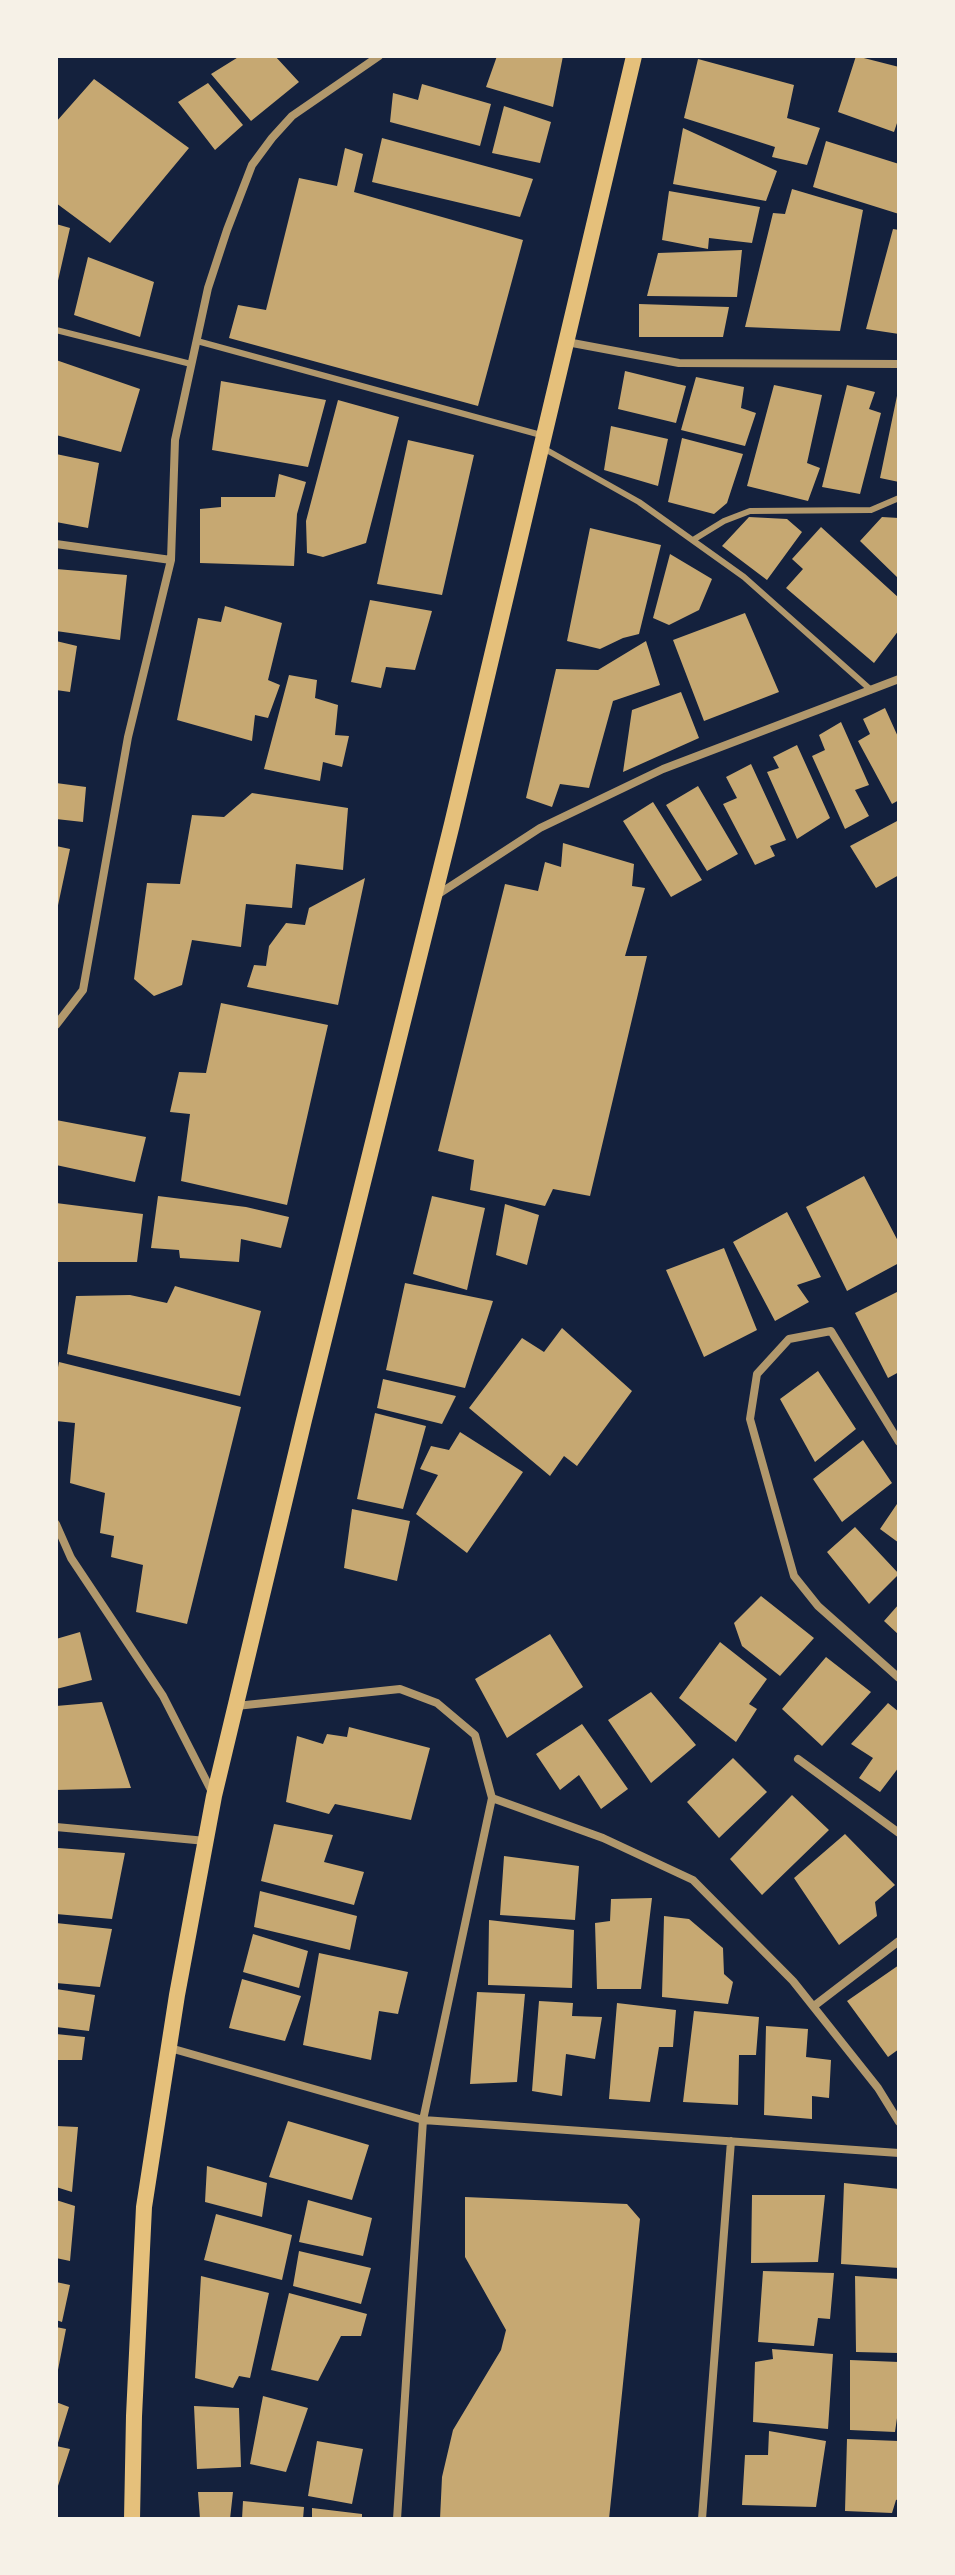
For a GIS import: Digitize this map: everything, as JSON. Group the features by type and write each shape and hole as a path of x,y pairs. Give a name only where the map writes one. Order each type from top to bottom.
{"main road":[{"path":"132,2519 144,2207 214,1796 434,897 634,56"}],"street":[{"path":"56,1025 83,990 128,737 171,560 175,440 208,288 227,230 252,165 292,116 379,56"},
{"path":"567,342 679,363 899,364"},
{"path":"56,544 171,560"},
{"path":"434,897 540,828 649,776 899,679"},
{"path":"899,1442 831,1331 789,1339 757,1374 750,1419 794,1576 818,1606 899,1678"},
{"path":"56,1524 71,1558 163,1696 214,1796"},
{"path":"236,1706 400,1689 437,1703 475,1735 492,1798 423,2120 397,2519"},
{"path":"798,1759 899,1833"},
{"path":"492,1798 603,1838 693,1880 793,1981 878,2088 899,2122"},
{"path":"56,1827 206,1841"},
{"path":"814,2006 899,1941"},
{"path":"169,2048 423,2120 899,2153"},
{"path":"702,2519 731,2141"}],"lane":[{"path":"56,330 191,364"},
{"path":"197,341 543,442 639,502 744,577 871,690"},
{"path":"693,540 724,521 750,511 871,510 899,498"}],"building":[{"path":"240,56 275,56 299,82 251,121 211,74"},
{"path":"497,56 563,56 553,107 486,87"},
{"path":"856,56 899,67 899,117 894,132 838,112"},
{"path":"698,59 794,85 787,118 820,128 807,165 772,157 775,147 684,118"},
{"path":"94,79 189,148 110,243 56,203 56,122"},
{"path":"208,83 243,125 215,150 178,102"},
{"path":"422,84 491,104 480,146 390,122 393,93 418,100"},
{"path":"504,106 551,122 540,163 492,153"},
{"path":"683,128 777,171 766,201 673,184"},
{"path":"382,138 533,179 520,217 372,182"},
{"path":"826,141 899,164 899,214 813,187"},
{"path":"345,148 363,154 354,192 523,240 478,406 229,338 238,305 266,310 299,178 337,186"},
{"path":"792,189 863,210 840,331 745,327 773,213 785,214"},
{"path":"669,191 760,207 752,243 709,238 708,249 662,240"},
{"path":"56,224 70,228 57,285 56,285"},
{"path":"893,229 899,230 899,334 866,329"},
{"path":"742,250 737,297 647,296 658,253"},
{"path":"88,257 154,282 140,337 74,315"},
{"path":"639,304 729,307 723,337 639,337"},
{"path":"56,360 140,389 121,452 56,435"},
{"path":"625,371 686,386 676,423 618,409"},
{"path":"696,377 744,387 741,408 756,413 745,446 681,430"},
{"path":"221,381 326,400 308,467 212,450"},
{"path":"774,385 822,395 807,463 820,468 808,501 747,486"},
{"path":"847,385 875,392 869,409 881,413 860,494 822,487"},
{"path":"899,391 899,482 880,478"},
{"path":"338,400 399,417 366,543 323,557 307,553 306,521"},
{"path":"611,426 668,439 658,486 604,470"},
{"path":"682,438 743,454 727,503 714,514 668,502"},
{"path":"408,440 474,455 442,595 377,584"},
{"path":"56,454 99,463 88,528 56,522"},
{"path":"279,474 306,482 297,514 294,566 200,563 200,509 221,507 221,497 275,497"},
{"path":"749,517 787,519 802,532 767,580 722,546"},
{"path":"882,517 899,518 899,579 860,541"},
{"path":"821,527 899,598 899,630 874,663 786,588 803,569 792,559"},
{"path":"590,528 661,545 639,634 600,649 567,641"},
{"path":"670,554 712,579 699,610 669,625 653,618"},
{"path":"56,569 127,575 120,640 56,631"},
{"path":"370,600 432,611 415,670 386,667 381,688 351,682"},
{"path":"225,606 282,623 268,680 280,685 268,718 255,715 252,741 177,720 198,618 221,622"},
{"path":"745,613 779,692 704,721 673,640"},
{"path":"56,641 77,646 70,692 56,690"},
{"path":"646,641 660,685 613,701 589,788 560,784 552,807 526,798 556,669 598,670"},
{"path":"289,675 317,680 315,698 338,705 335,735 349,736 342,767 323,762 320,781 264,769"},
{"path":"681,692 699,738 623,772 632,710"},
{"path":"885,708 899,739 899,800 892,804 858,741 870,734 863,719"},
{"path":"841,722 869,785 855,790 869,816 845,829 812,756 825,750 819,735"},
{"path":"797,745 830,818 797,839 767,772 779,768 773,757"},
{"path":"751,764 786,840 770,846 775,856 755,865 723,804 737,798 726,777"},
{"path":"56,783 86,787 83,822 56,819"},
{"path":"698,786 738,854 707,871 666,805"},
{"path":"252,793 348,808 343,870 296,864 292,908 246,904 241,947 192,940 182,985 154,996 134,979 147,883 180,884 192,815 224,817"},
{"path":"653,802 702,880 671,897 623,821"},
{"path":"899,820 899,875 876,888 850,846"},
{"path":"563,843 634,864 632,886 645,888 625,956 647,956 590,1196 553,1189 545,1206 470,1190 474,1160 438,1151 505,884 538,891 545,862 561,867"},
{"path":"56,846 70,849 57,910 56,910"},
{"path":"365,878 338,1005 247,987 254,965 266,966 269,946 286,923 305,925 309,908"},
{"path":"221,1003 328,1025 287,1205 181,1181 190,1114 170,1112 179,1072 206,1073"},
{"path":"56,1120 146,1137 135,1182 56,1165"},
{"path":"864,1176 899,1243 899,1263 847,1291 806,1207"},
{"path":"158,1196 246,1207 289,1217 281,1248 241,1239 239,1262 180,1258 179,1250 151,1248"},
{"path":"432,1196 485,1208 467,1290 413,1274"},
{"path":"56,1203 143,1214 137,1262 56,1262"},
{"path":"505,1204 539,1215 527,1265 496,1255"},
{"path":"787,1212 821,1277 797,1285 809,1302 775,1321 733,1242"},
{"path":"724,1248 757,1330 704,1357 666,1270"},
{"path":"405,1283 493,1301 465,1388 386,1370"},
{"path":"175,1286 261,1311 240,1396 67,1354 76,1296 130,1295 167,1303"},
{"path":"899,1291 899,1372 888,1378 855,1313"},
{"path":"562,1328 632,1391 577,1466 564,1456 550,1476 469,1408 522,1338 544,1352"},
{"path":"59,1362 241,1407 187,1624 136,1612 143,1565 111,1557 114,1536 100,1533 105,1493 70,1483 75,1423 56,1421"},
{"path":"818,1371 856,1429 815,1462 780,1399"},
{"path":"383,1379 456,1396 442,1424 377,1408"},
{"path":"375,1413 426,1426 403,1509 357,1499"},
{"path":"460,1432 523,1472 467,1553 416,1514 438,1475 420,1469 431,1446 449,1450"},
{"path":"863,1440 892,1483 842,1522 813,1479"},
{"path":"899,1501 899,1543 880,1529"},
{"path":"352,1509 410,1521 397,1581 344,1568"},
{"path":"855,1527 899,1574 869,1604 827,1552"},
{"path":"761,1596 814,1638 780,1676 742,1646 734,1623"},
{"path":"899,1604 899,1635 884,1621"},
{"path":"80,1632 92,1680 56,1689 56,1639"},
{"path":"550,1634 583,1687 507,1738 475,1679"},
{"path":"720,1642 767,1679 749,1704 757,1709 736,1742 679,1698"},
{"path":"826,1657 871,1692 822,1746 782,1709"},
{"path":"651,1692 696,1745 651,1783 608,1720"},
{"path":"102,1702 131,1788 56,1790 56,1706"},
{"path":"888,1703 899,1712 899,1767 880,1792 859,1778 873,1758 851,1744"},
{"path":"582,1724 628,1789 601,1809 579,1775 560,1790 536,1754"},
{"path":"349,1727 430,1748 411,1820 335,1804 329,1814 286,1802 297,1736 323,1744 327,1734 347,1737"},
{"path":"733,1758 767,1792 719,1838 687,1802"},
{"path":"792,1795 829,1830 762,1895 730,1859"},
{"path":"274,1824 333,1835 324,1862 364,1872 354,1905 261,1881"},
{"path":"845,1834 895,1885 875,1902 877,1916 839,1945 794,1878"},
{"path":"58,1848 125,1853 112,1919 56,1914"},
{"path":"504,1856 579,1866 575,1920 500,1915"},
{"path":"260,1891 357,1916 350,1950 254,1927"},
{"path":"652,1898 641,1989 597,1989 595,1923 610,1921 611,1899"},
{"path":"664,1916 689,1919 723,1948 724,1974 733,1982 728,2004 662,1997"},
{"path":"489,1920 574,1930 572,1988 488,1985"},
{"path":"56,1923 112,1929 100,1987 56,1983"},
{"path":"253,1934 308,1951 299,1988 243,1972"},
{"path":"319,1953 408,1972 398,2014 379,2011 371,2060 303,2045"},
{"path":"899,1965 899,2049 888,2057 847,2001"},
{"path":"242,1979 301,1996 285,2041 229,2028"},
{"path":"56,1989 95,1995 89,2031 56,2027"},
{"path":"477,1992 525,1994 517,2082 470,2084"},
{"path":"539,2001 573,2003 572,2016 602,2017 595,2059 566,2054 562,2096 532,2091"},
{"path":"617,2003 676,2010 673,2047 659,2047 650,2102 609,2099"},
{"path":"694,2011 759,2017 756,2055 739,2055 738,2105 683,2102"},
{"path":"766,2026 808,2029 806,2057 831,2060 829,2098 812,2096 812,2119 764,2115"},
{"path":"56,2034 85,2037 82,2060 56,2060"},
{"path":"288,2121 369,2145 352,2200 269,2177"},
{"path":"56,2126 78,2127 72,2192 56,2187"},
{"path":"207,2166 267,2183 262,2217 205,2202"},
{"path":"844,2183 899,2189 899,2268 841,2264"},
{"path":"752,2195 825,2195 818,2262 751,2263"},
{"path":"465,2197 627,2204 640,2219 609,2519 440,2519 442,2477 453,2430 501,2350 506,2330 465,2257"},
{"path":"56,2200 75,2206 70,2261 56,2258"},
{"path":"308,2200 372,2218 363,2256 299,2242"},
{"path":"216,2214 292,2235 282,2280 204,2260"},
{"path":"299,2251 371,2268 361,2304 293,2286"},
{"path":"763,2271 834,2273 830,2319 818,2318 814,2346 758,2342"},
{"path":"201,2276 269,2293 250,2378 239,2376 233,2388 195,2378"},
{"path":"855,2276 899,2279 899,2353 856,2352"},
{"path":"56,2282 70,2285 62,2322 56,2320"},
{"path":"289,2293 367,2314 361,2336 341,2336 318,2381 271,2370"},
{"path":"56,2327 66,2329 57,2375 56,2375"},
{"path":"772,2349 833,2354 828,2429 753,2422 755,2362 773,2359"},
{"path":"850,2360 899,2362 895,2432 850,2430"},
{"path":"263,2396 308,2408 286,2472 250,2464"},
{"path":"56,2402 69,2407 57,2446 56,2446"},
{"path":"194,2406 239,2408 241,2467 197,2469"},
{"path":"769,2431 826,2441 816,2507 742,2505 745,2455 768,2455"},
{"path":"847,2439 899,2441 899,2499 892,2513 845,2511"},
{"path":"317,2441 363,2449 352,2504 308,2496"},
{"path":"56,2446 70,2449 57,2489 56,2489"},
{"path":"198,2492 233,2492 230,2519 200,2519"},
{"path":"243,2501 304,2507 303,2519 242,2519"},
{"path":"312,2508 362,2514 362,2519 312,2519"}]}
